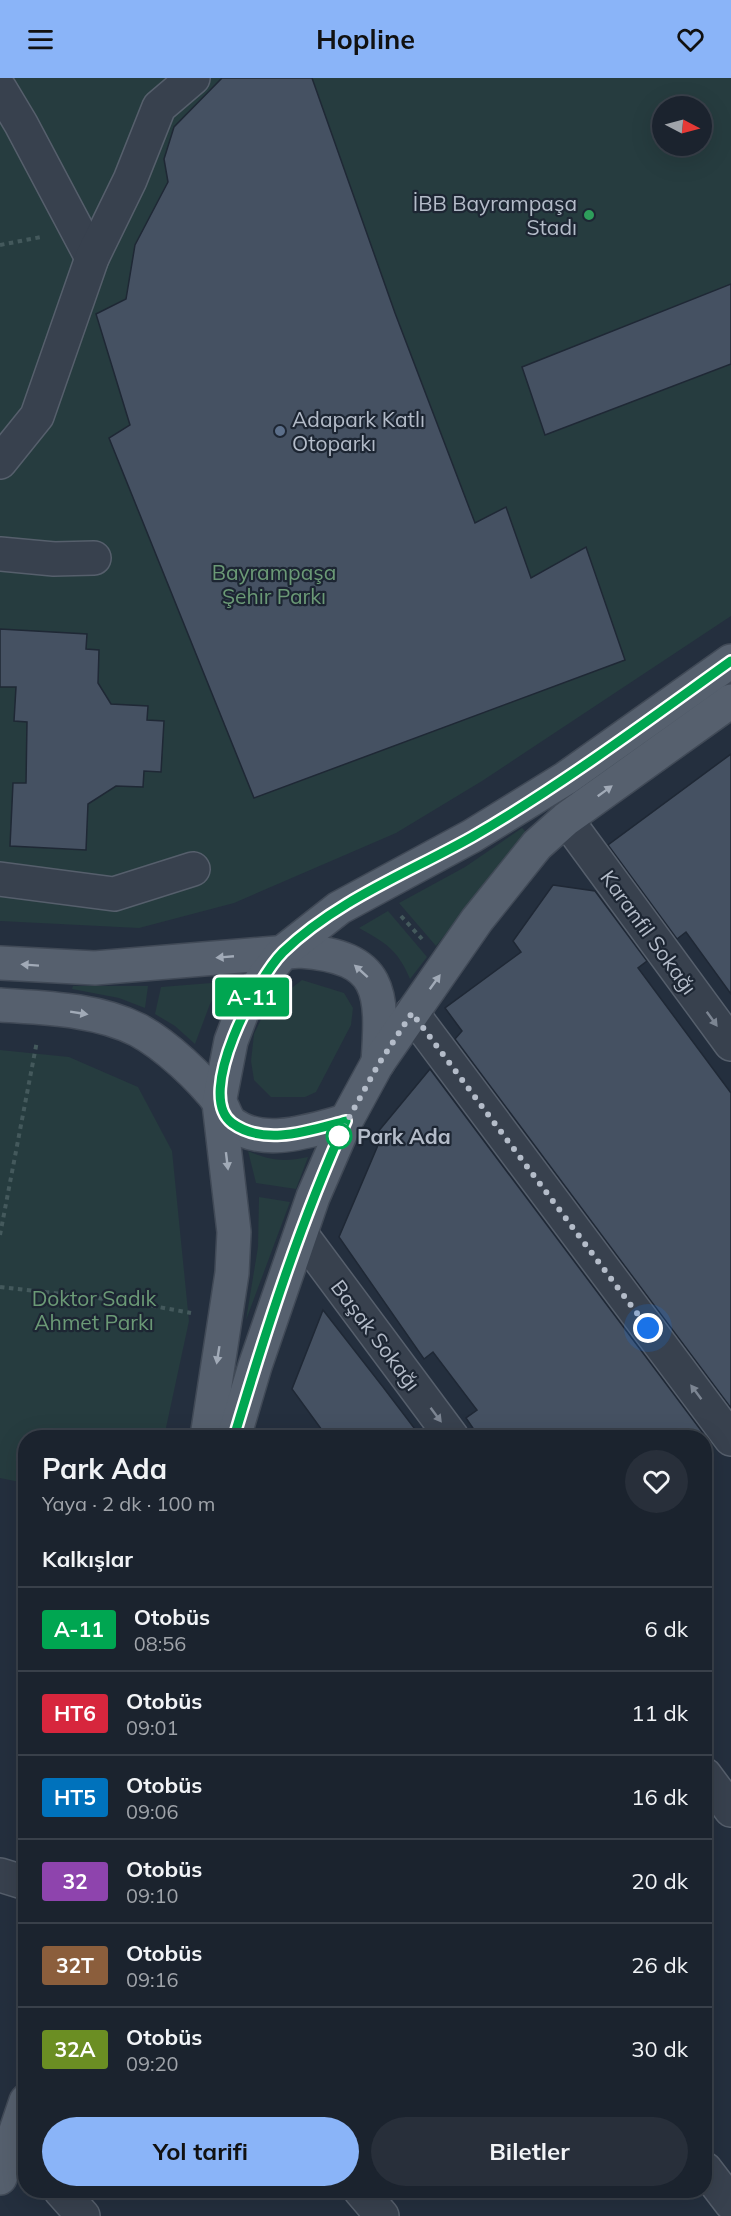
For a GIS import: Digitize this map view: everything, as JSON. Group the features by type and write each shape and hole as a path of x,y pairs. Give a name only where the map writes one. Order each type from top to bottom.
{"main road":[{"path":"208,1430 232,1273 234,1232 219,1103 231,1041 242,1012 283,952 339,908 472,836 566,778 731,661"},
{"path":"236,1430 255,1365 313,1197 346,1121 378,1065 412,1013 508,879 566,819 731,701"},
{"path":"0,963 95,968 283,952 330,953 350,961 366,974 379,995 381,1019 378,1065"},
{"path":"0,1005 43,1008 115,1019 139,1031 170,1053 219,1103 231,1122 258,1134 301,1133 346,1121"},
{"path":"0,2178 18,2148"}],"street":[{"path":"0,462 37,416 92,258 130,180 159,107 193,78"},
{"path":"0,89 92,258"},
{"path":"0,554 54,559 94,558"},
{"name":"Karanfil Sokağı","path":"566,819 731,1044"},
{"path":"0,879 114,894 193,869"},
{"path":"412,1013 731,1439"},
{"name":"Başak Sokağı","path":"301,1234 447,1430"},
{"path":"712,1784 731,1810"},
{"path":"0,1875 18,1881"},
{"path":"712,2178 731,2203"},
{"path":"67,2198 83,2216"},
{"path":"367,2198 382,2216"}],"path":[{"path":"377,888 446,967"},
{"path":"0,1235 43,1008"},
{"path":"0,1287 132,1302 224,1318"}],"green space":[{"name":"Bayrampaşa Şehir Parkı","path":"0,78 731,78 731,616 482,781 396,833 234,903 139,928 0,921"},
{"path":"522,828 527,833 436,946 399,903 465,867"},
{"path":"388,911 427,957 410,979 401,961 390,948 359,928"},
{"path":"302,980 344,993 353,1008 351,1025 316,1092 305,1097 271,1097 254,1080 251,1061 254,1034 267,1007"},
{"path":"224,982 210,1004 195,1044 175,1026 155,1014 161,987"},
{"path":"73,986 148,986 145,1008 119,998 72,989"},
{"name":"Doktor Sadık Ahmet Parkı","path":"0,1050 69,1057 138,1087 172,1151 189,1321 166,1430 18,1430 18,1482 0,1478"},
{"path":"248,1151 278,1160 308,1157 296,1189 256,1183"},
{"path":"259,1197 290,1202 246,1320 258,1247"}],"building":[{"name":"Adapark Katlı Otoparkı","path":"222,78 312,78 395,313 475,523 506,507 531,578 586,547 625,660 254,798 109,438 130,425 96,314 126,299 135,245 168,182 164,159 174,127"},
{"path":"731,284 731,364 545,435 522,367"},
{"path":"0,629 87,634 86,649 99,650 98,683 111,704 148,706 147,720 164,721 161,772 144,771 143,787 116,786 88,804 86,850 10,846 13,783 26,783 27,722 14,721 16,687 0,687"},
{"path":"731,754 731,994 686,932 677,939 608,845"},
{"path":"553,885 595,891 647,961 638,968 731,1093 731,1408 455,1039 462,1031 445,1008 521,952 513,941"},
{"path":"430,1069 701,1430 474,1430 466,1418 477,1410 433,1352 424,1359 339,1237 381,1138 377,1133"},
{"path":"323,1310 416,1430 322,1430 292,1389"}],"bus line":[{"name":"A-11","path":"236,1430 255,1365 313,1197 346,1121 301,1133 258,1134 231,1122 219,1103 231,1041 242,1012 261,981 283,952 339,908 472,836 566,778 731,661"}],"place":[{"name":"İBB Bayrampaşa Stadı","path":"589,215"},
{"name":"Adapark Katlı Otoparkı","path":"280,431"},
{"name":"Park Ada","path":"339,1136"}],"route":[{"path":"339,1136 378,1065 412,1013 648,1328"}]}
